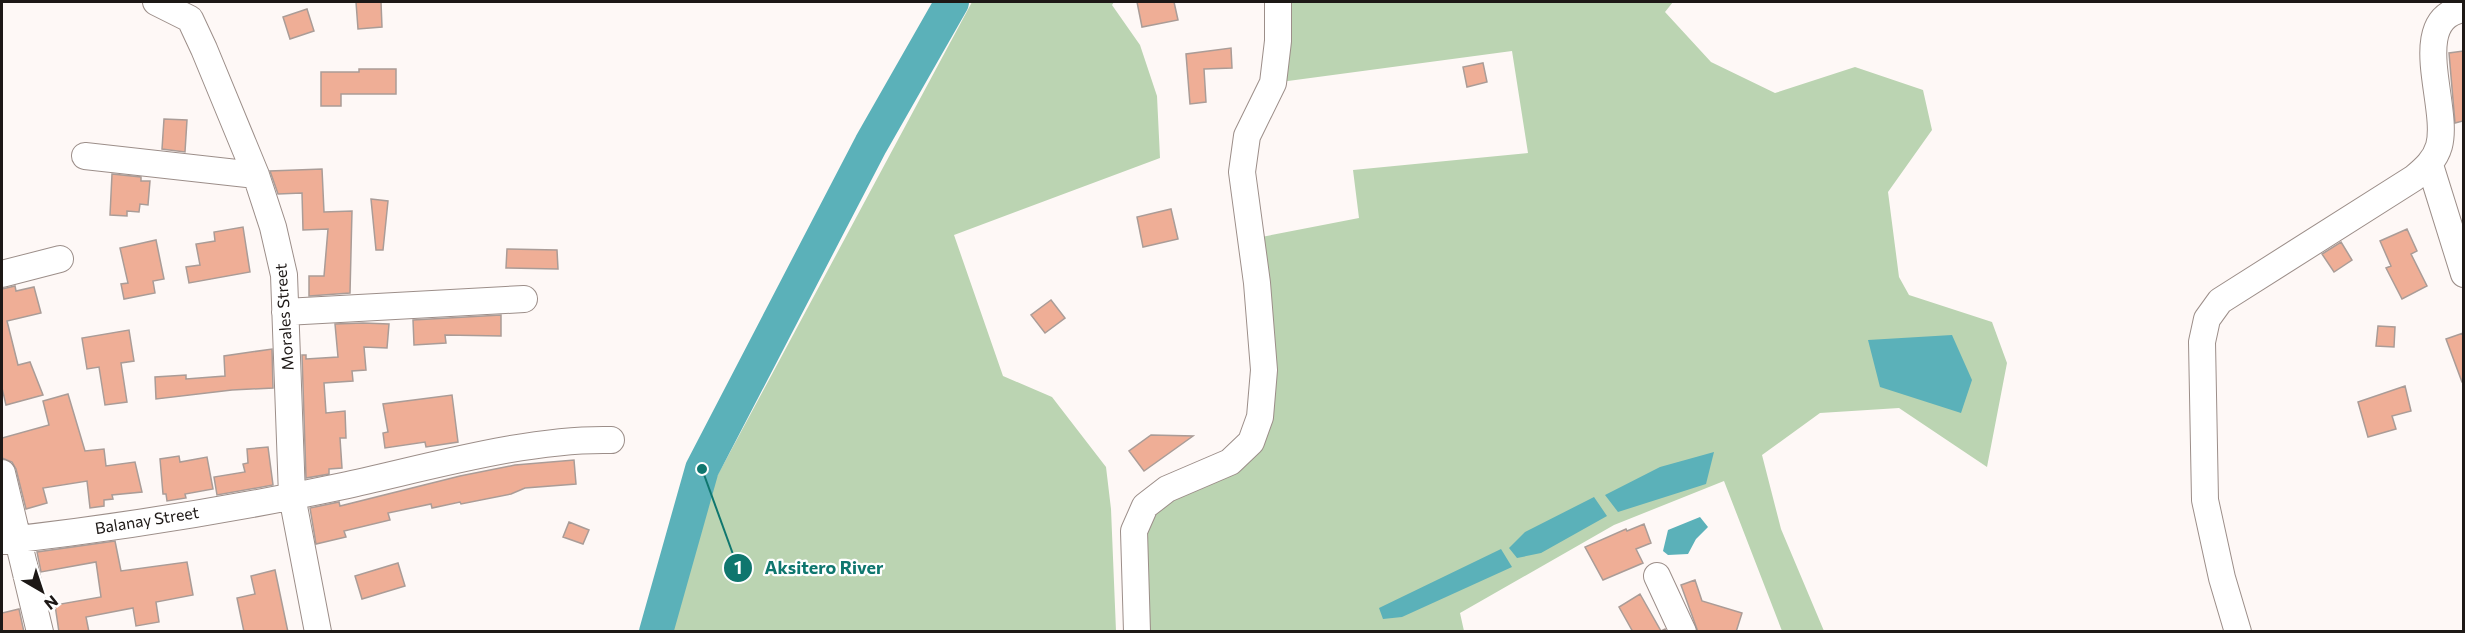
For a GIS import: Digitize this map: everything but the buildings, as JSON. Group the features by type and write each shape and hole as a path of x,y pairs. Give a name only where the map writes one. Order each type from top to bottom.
{"street":[{"name":"Morales Street","path":"156,2 190,10 256,175 279,250 285,312 292,496 318,632"},
{"path":"1137,632 1134,531 1145,506 1167,489 1230,462 1251,441 1260,417 1263,359 1257,283 1242,172 1246,136 1273,83 1278,42 1278,2"},
{"path":"2238,632 2222,578 2205,500 2202,342 2208,319 2220,301 2414,178 2430,165 2439,147 2441,126 2432,39 2438,23 2450,12 2463,9"},
{"path":"85,156 256,175"},
{"path":"2430,165 2463,274"},
{"path":"2,274 60,260"},
{"path":"285,312 524,299"},
{"name":"Balanay Street","path":"10,540 142,522 292,496 541,444 568,440 611,440"},
{"path":"2,473 10,540 40,632"},
{"path":"1657,576 1683,632"}],"green space":[{"path":"972,2 1114,2 1112,5 1140,45 1157,96 1160,158 954,235 1003,376 1052,397 1106,467 1111,509 1116,631 670,631 714,482"},
{"path":"1276,2 1673,2 1665,12 1711,62 1775,93 1855,67 1923,90 1932,130 1888,192 1899,277 1909,295 1992,322 2007,363 1987,467 1899,408 1820,413 1762,455 1781,529 1824,631 1782,631 1724,481 1614,525 1460,613 1464,631 1137,631 1143,512 1230,462 1260,417 1251,239 1359,218 1353,170 1528,153 1512,51 1273,83"}],"water":[{"path":"1952,335 1972,380 1961,413 1880,387 1868,340"},
{"path":"1714,452 1706,484 1618,512 1605,495 1660,467"},
{"path":"1594,497 1607,516 1541,553 1517,558 1509,548 1525,532"},
{"path":"1700,517 1708,527 1696,539 1688,554 1668,555 1663,551 1668,530"},
{"path":"1501,549 1512,567 1402,617 1383,619 1379,608"}],"waterway":[{"path":"656,632 702,469 871,144 952,2"}],"place":[{"name":"Aksitero River","path":"702,469"}]}
